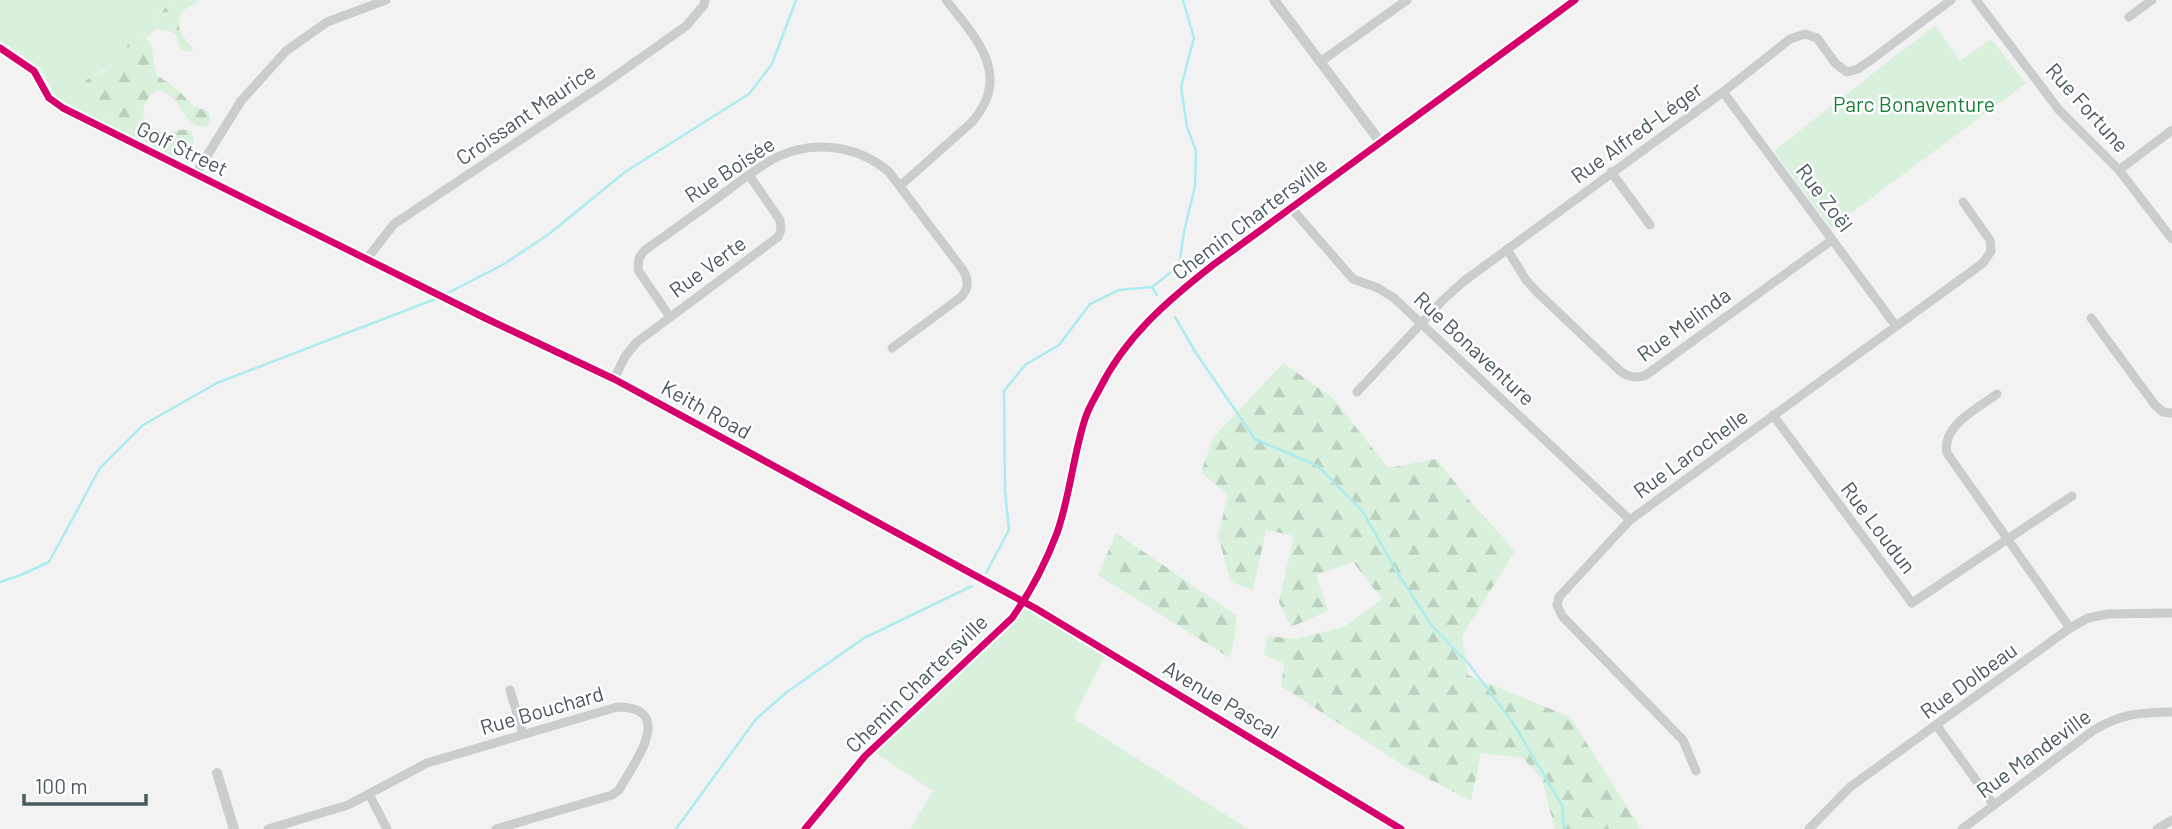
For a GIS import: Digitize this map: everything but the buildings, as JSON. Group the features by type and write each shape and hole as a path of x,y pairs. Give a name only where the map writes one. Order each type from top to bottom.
{"street":[{"path":"195,175 241,101 286,51 327,22 386,0"},
{"name":"Croissant Maurice","path":"366,260 394,225 686,26 704,5 705,0"},
{"path":"900,186 972,122 980,113 989,93 990,72 986,56 976,38 946,0"},
{"path":"1274,0 1381,143"},
{"path":"1320,62 1407,0"},
{"name":"Chemin Chartersville","path":"805,829 865,756 1012,618 1023,602 1057,533 1086,416 1116,359 1137,331 1213,265 1576,0"},
{"name":"Rue Alfred-Léger","path":"1357,392 1454,289 1723,92 1790,39 1805,34 1817,38 1836,64 1847,72 1858,69 1951,0"},
{"name":"Rue Fortune","path":"1976,0 2059,110 2119,170 2172,239"},
{"path":"2129,17 2152,0"},
{"name":"Golf Street","path":"0,48 34,71 49,98 58,106 366,260"},
{"name":"Rue Zoël","path":"1723,92 1896,326"},
{"path":"2119,170 2172,130"},
{"name":"Rue Boisée","path":"670,317 640,275 637,266 645,250 767,162 786,153 825,147 851,151 884,168 963,270 968,284 961,297 892,348"},
{"path":"1611,172 1650,225"},
{"name":"Rue Verte","path":"614,379 632,348 773,242 780,233 780,220 749,175"},
{"name":"Rue Larochelle","path":"1696,771 1683,740 1562,616 1557,606 1562,594 1630,520 1983,263 1991,251 1990,240 1963,202"},
{"name":"Rue Bonaventure","path":"1292,209 1353,279 1378,288 1394,298 1630,520"},
{"name":"Rue Melinda","path":"1507,249 1526,280 1537,292 1620,371 1635,377 1646,375 1832,240"},
{"name":"Keith Road","path":"366,260 614,379 1023,602"},
{"path":"2091,318 2155,405 2163,412 2172,413"},
{"path":"1997,394 1952,428 1946,446 1951,458 2070,628"},
{"name":"Rue Loudun","path":"1773,415 1912,603 2008,539"},
{"path":"2008,539 2073,496"},
{"name":"Avenue Pascal","path":"1023,602 1401,829"},
{"name":"Rue Dolbeau","path":"1809,829 1850,787 2070,628 2088,618 2108,614 2172,613"},
{"path":"510,690 523,734"},
{"name":"Rue Bouchard","path":"268,829 348,805 428,763 617,707 639,710 649,725 648,738 618,790 612,795 496,829"},
{"name":"Rue Mandeville","path":"1962,829 2106,722 2136,713 2172,712"},
{"path":"1937,726 1994,805"},
{"path":"217,773 234,829"},
{"path":"369,794 387,829"},
{"path":"2157,829 2172,820"}],"green space":[{"path":"0,0 173,0 157,17 157,28 146,38 143,35 135,38 121,58 88,80 78,94 102,117 179,154 176,158 57,98 39,67 0,40"},
{"path":"173,0 199,0 184,10 179,20 180,30 193,48 192,52 181,50 176,35 159,30 155,24 157,17"},
{"name":"Parc Bonaventure","path":"1935,25 1960,61 1991,39 2026,83 1831,228 1774,151"},
{"path":"141,35 152,46 157,75 178,90 193,106 208,111 211,121 206,127 198,126 186,117 178,104 165,93 156,91 146,103 144,118 158,130 167,133 184,129 191,132 194,144 187,154 175,153 102,117 74,99 86,80 107,70 121,57 131,39"},
{"path":"1283,363 1333,398 1388,468 1436,459 1515,551 1462,636 1468,675 1570,717 1641,829 1555,829 1542,779 1523,758 1481,753 1471,801 1406,767 1281,686 1284,664 1264,655 1268,636 1296,639 1344,627 1382,599 1353,562 1316,575 1328,611 1291,627 1279,602 1294,536 1266,530 1253,590 1231,582 1218,536 1228,495 1201,472 1213,438"},
{"path":"1116,533 1236,615 1230,658 1098,575"},
{"path":"1023,602 1107,652 1073,718 1248,829 910,829 933,791 871,750"}],"waterway":[{"path":"444,295 504,264 549,234 625,172 749,94 772,64 796,0"},
{"path":"986,573 1009,530 1005,491 1004,391 1025,365 1059,345 1090,304 1119,290 1152,287 1179,266 1195,186 1196,151 1187,127 1181,87 1194,38 1183,0"},
{"path":"1152,287 1157,295"},
{"path":"0,582 49,562 100,468 143,425 217,383 438,298"},
{"path":"1175,317 1196,353 1255,439 1318,466 1363,512 1432,626 1468,663 1513,723 1562,805 1564,829"},
{"path":"676,829 756,719 787,692 864,638 972,586"}],"cycle path":[{"path":"805,829 865,756 1012,618 1019,608 1057,533 1088,412 1109,371 1148,321 1213,265 1575,0"},
{"path":"0,48 34,71 49,98 63,108 485,318 614,379 1035,608 1401,829"}]}
